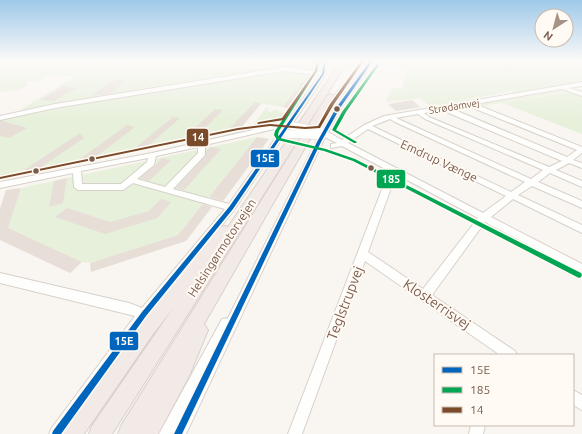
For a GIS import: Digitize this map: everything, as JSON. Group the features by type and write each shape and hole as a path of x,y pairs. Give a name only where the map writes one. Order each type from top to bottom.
{"highway":[{"path":"318,110 329,81"},
{"name":"Helsingørmotorvejen","path":"129,434 220,284 334,81"},
{"name":"Helsingørmotorvejen","path":"100,434 259,192 318,110 328,100 340,81"},
{"path":"318,110 334,102 350,81"},
{"path":"71,434 170,298 259,192"},
{"path":"147,434 182,369 220,284"}],"street":[{"path":"0,118 55,106 208,81"},
{"path":"56,434 144,314 231,208 288,131 319,81"},
{"path":"178,434 273,238 319,136 357,81"},
{"name":"Strødamvej","path":"334,146 343,143 375,120 472,105 582,84"},
{"path":"564,88 582,94"},
{"path":"472,105 582,150"},
{"path":"445,108 453,113 582,166"},
{"path":"419,112 427,118 582,184"},
{"name":"Emdrup Vænge","path":"391,117 582,205"},
{"name":"Emdrup Vænge","path":"366,126 582,229"},
{"path":"288,131 319,136 334,146 353,152 380,167 394,171"},
{"path":"0,185 239,136 265,132 288,131 319,136 343,143 582,270"},
{"path":"168,189 202,154 201,145"},
{"path":"425,295 483,218 512,195 549,170 560,166 582,150"},
{"path":"77,170 78,187 123,187 151,163 152,155"},
{"name":"Teglstrupvej","path":"296,434 394,171"},
{"path":"132,180 231,208"},
{"path":"166,434 273,238"},
{"name":"Klosterrisvej","path":"363,254 425,295 496,350 508,354"},
{"path":"0,278 129,308 144,314"}],"green space":[{"path":"0,81 38,81 26,82 28,86 16,90 0,92"},
{"path":"67,81 194,81 20,110"},
{"path":"216,81 303,81 283,107 255,102 229,133 0,180 0,119 36,113 56,107"},
{"path":"404,81 582,81 582,84 520,96 511,91 431,107 419,98 386,102 392,88 402,89"},
{"path":"567,90 570,91 477,107 475,105"},
{"path":"571,92 582,96 582,134 502,103"},
{"path":"266,108 269,108 267,111 272,112 274,109 287,114 275,122 250,128 250,125 253,125"},
{"path":"257,137 178,235 90,263 82,262 8,228 21,188"}],"building":[{"path":"112,81 126,81 109,94 92,95"},
{"path":"303,81 311,81 291,109 283,107"},
{"path":"63,86 76,88 54,101 40,100"},
{"path":"412,100 420,107 396,111 388,104"},
{"path":"255,102 262,103 238,131 229,129"},
{"path":"215,109 223,110 191,141 183,139"},
{"path":"173,117 180,118 142,151 134,149"},
{"path":"0,121 27,128 9,138 0,136"},
{"path":"127,125 135,127 89,162 80,159"},
{"path":"80,133 84,138 32,173 24,170"},
{"path":"257,137 269,139 223,201 209,197"},
{"path":"211,147 221,149 184,190 176,188 206,156 206,151"},
{"path":"162,158 171,160 149,181 140,178 155,166"},
{"path":"67,178 63,203 49,207 54,181"},
{"path":"21,188 8,228 82,262 70,273 0,240 0,209 6,190"},
{"path":"161,199 171,202 157,218 105,234 55,217 67,208 110,222 149,211"},
{"path":"203,204 212,207 186,241 91,272 90,263 178,235"}],"transit line":[{"name":"185","path":"309,81 277,131 276,135 278,139 325,150 354,160 579,275"},
{"name":"14","path":"259,123 283,119 309,81"},
{"name":"15E","path":"56,434 144,314 231,208 318,81"},
{"name":"14","path":"0,178 238,129 270,125 305,128 319,127 332,104 348,81"},
{"name":"15E","path":"178,434 319,142 338,108 357,81"},
{"name":"185","path":"355,142 334,130 344,112 366,81"}]}
